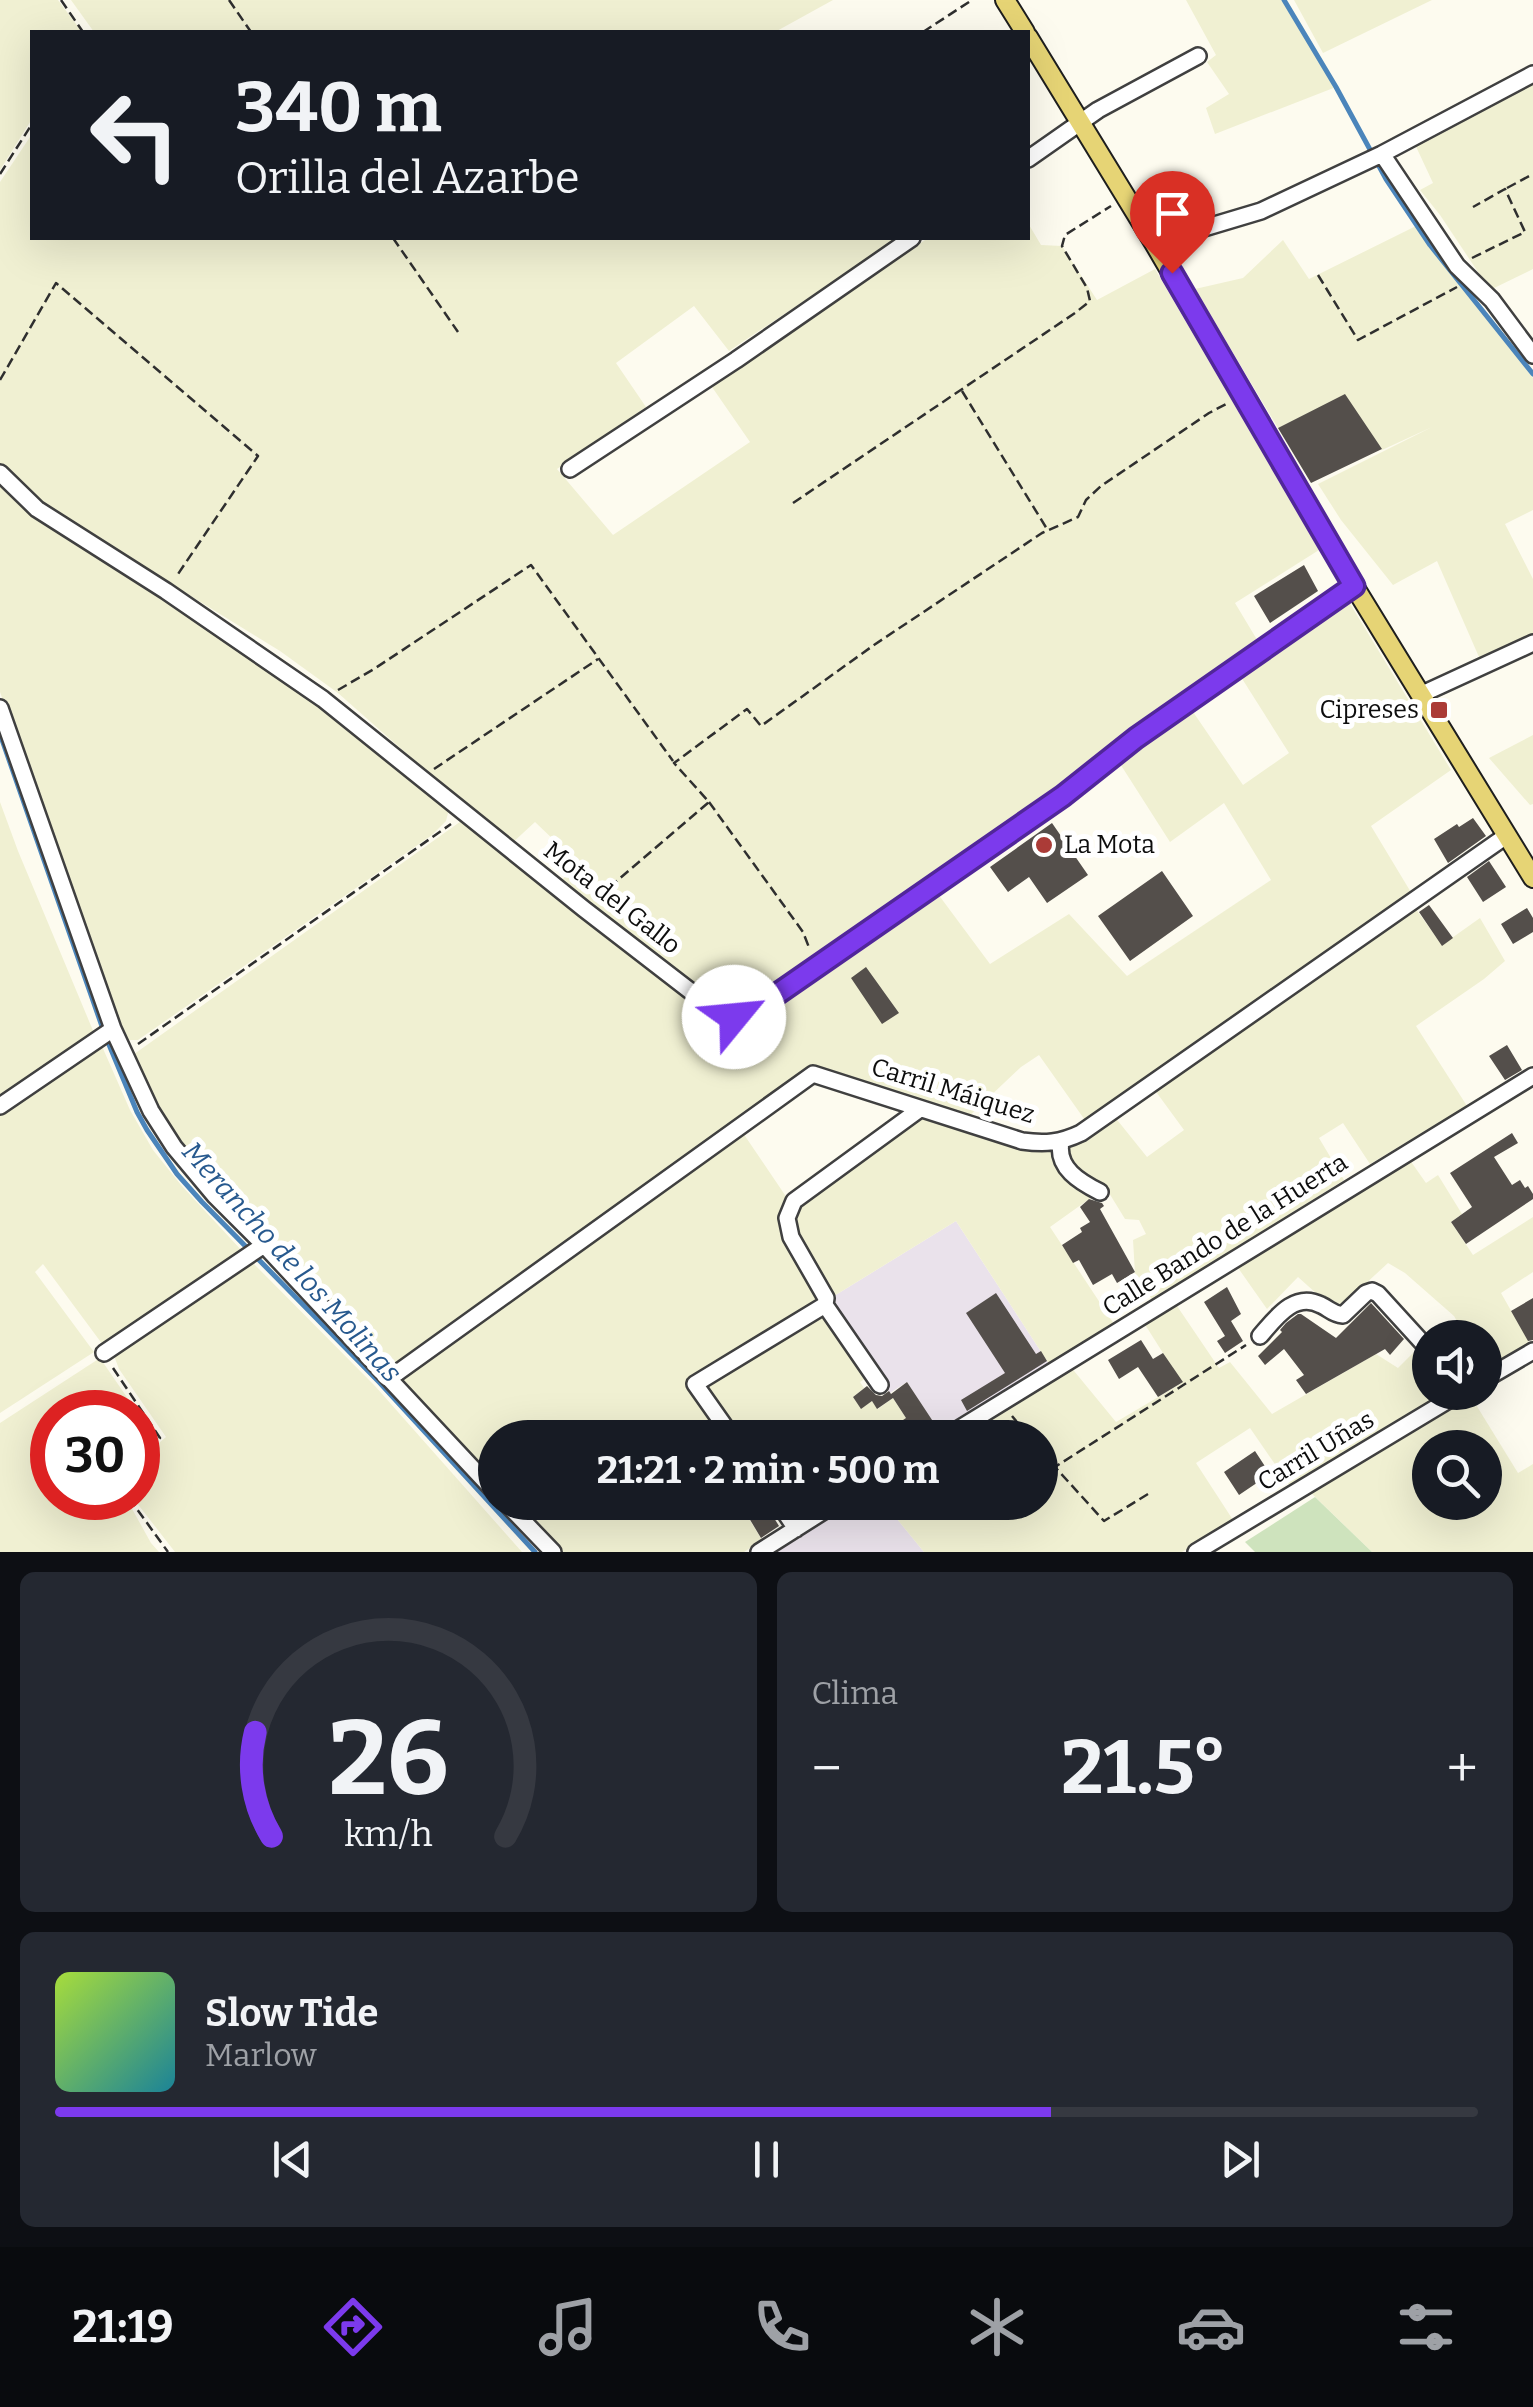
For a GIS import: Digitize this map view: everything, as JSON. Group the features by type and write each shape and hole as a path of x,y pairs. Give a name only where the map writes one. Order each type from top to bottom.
{"main road":[{"path":"1005,0 1024,30"},
{"path":"1030,41 1154,242 1354,586 1533,878"}],"street":[{"path":"1030,158 1098,110 1198,56"},
{"path":"1154,242 1261,211 1377,157 1533,74"},
{"path":"1377,157 1458,266 1492,300 1533,355"},
{"path":"570,469 909,240"},
{"name":"Mota del Gallo","path":"0,472 37,508 323,698 461,812 724,1015 746,1015 1063,796 1136,738 1354,586"},
{"path":"1420,695 1533,643"},
{"path":"0,708 108,1033 124,1054 174,1148 255,1251 390,1378 423,1427 478,1477"},
{"name":"Carril Máiquez","path":"390,1378 813,1074 1022,1141 1061,1142 1097,1122 1506,836"},
{"path":"0,1106 108,1033"},
{"name":"Calle Bando de la Huerta","path":"973,1420 1533,1076"},
{"path":"720,1420 696,1384 824,1306 826,1298 791,1237 787,1218 794,1200 920,1109"},
{"path":"1061,1142 1059,1152 1068,1171 1100,1192"},
{"path":"106,1355 255,1251"},
{"path":"1260,1336 1292,1304 1320,1304 1343,1315 1372,1291 1412,1332"},
{"path":"824,1306 880,1384"},
{"path":"1502,1369 1533,1351"},
{"name":"Carril Uñas","path":"1196,1552 1433,1410"},
{"path":"515,1520 553,1552"},
{"path":"790,1520 796,1528"},
{"path":"759,1552 809,1520"}],"path":[{"path":"62,0 81,30"},
{"path":"228,0 250,30"},
{"path":"926,30 972,0"},
{"path":"0,174 30,127"},
{"path":"1473,207 1533,174"},
{"path":"1458,266 1525,232 1506,189"},
{"path":"793,503 1090,301 1087,288 1062,246 1065,235 1125,197"},
{"path":"393,240 458,332"},
{"path":"1318,276 1358,340 1456,288"},
{"path":"0,380 56,284 258,456 166,591"},
{"path":"961,390 1048,530"},
{"path":"674,763 746,709 761,726 874,645 1048,530 1078,517 1086,500 1102,486 1209,413 1243,395"},
{"path":"323,698 531,566 674,763 709,802 802,932 817,965"},
{"path":"422,777 599,658"},
{"path":"584,909 709,802"},
{"path":"124,1054 452,823 461,812"},
{"path":"1058,1465 1260,1336"},
{"path":"106,1355 129,1390"},
{"path":"1010,1414 1015,1420"},
{"path":"1058,1470 1104,1522 1148,1494"},
{"path":"144,1520 168,1552"}],"shaded area":[{"path":"956,1221 1049,1364 955,1420 932,1420 907,1382 890,1393 841,1323 834,1296"},
{"path":"826,1520 898,1520 924,1552 777,1552"}],"green space":[{"path":"0,0 58,0 80,30 30,30 30,122 0,170"},
{"path":"71,0 833,0 779,30 93,30"},
{"path":"1186,0 1284,0 1336,87 1215,134 1206,108 1229,94 1207,62 1216,55"},
{"path":"1294,0 1432,0 1323,53"},
{"path":"1533,74 1533,269 1490,290 1420,190 1433,183 1412,138"},
{"path":"30,137 30,240 895,240 729,351 694,306 616,363 646,407 557,469 613,535 750,442 712,387 925,240 1030,240 1030,226 1041,245 1062,246 1097,300 1155,269 1319,550 1235,603 1259,643 889,909 741,1010 724,1009 560,882 578,863 535,822 510,845 338,693 280,651 45,506 0,463 0,182"},
{"path":"1418,225 1533,378 1533,510 1505,524 1533,579 1533,635 1479,657 1437,561 1393,585 1318,484 1432,427 1382,450 1345,395 1278,428 1195,289 1243,278 1283,240 1309,279"},
{"path":"0,483 321,703 449,809 446,821 432,835 138,1040 122,1036 0,692"},
{"path":"1349,602 1451,770 1371,826 1412,894 1087,1123 1039,1055 966,1119 821,1071 390,1371 216,1190 162,1119 130,1057 464,819 717,1018 730,1023 745,1021 935,890 990,964 1069,914 1127,976 1271,880 1224,803 1170,842 1117,759 1189,706 1243,785 1289,753 1241,677"},
{"path":"1533,735 1533,804 1530,805 1489,758"},
{"path":"0,802 94,1033 0,1099"},
{"path":"1415,908 1442,945 1480,918 1505,961 1416,1026 1467,1106 1370,1164 1343,1123 1319,1138 1344,1180 1153,1301 1135,1273 1133,1240 1146,1234 1139,1220 1125,1219 1106,1188 1072,1166 1068,1146 1114,1116 1147,1157 1184,1130 1154,1089"},
{"path":"101,1044 130,1110 153,1150 243,1252 103,1345 43,1264 35,1272 94,1352 0,1413 0,1115"},
{"path":"921,1115 1053,1149 1054,1159 1092,1197 1050,1227 1114,1324 1049,1364 956,1221 834,1296 803,1249 792,1221 798,1206"},
{"path":"743,1133 787,1198 782,1213 822,1301 690,1382 716,1420 478,1420 478,1464 398,1379"},
{"path":"1407,1156 1426,1183 1438,1175 1462,1214 1451,1222 1473,1255 1533,1217 1533,1272 1501,1293 1530,1344 1502,1361 1502,1320 1456,1320 1405,1273 1388,1263 1336,1311 1298,1277 1267,1309 1236,1265"},
{"path":"250,1260 375,1386 478,1502 478,1520 494,1520 522,1552 175,1552 150,1520 160,1520 160,1442 166,1437 160,1428 160,1390 134,1390 113,1353"},
{"path":"1175,1303 1219,1368 1230,1362 1272,1414 1376,1354 1398,1368 1412,1354 1412,1410 1420,1410 1290,1486 1250,1428 1196,1463 1233,1520 1182,1552 924,1552 898,1520 1058,1520 1058,1420 983,1420 1070,1366 1116,1422 1182,1383 1144,1323"},
{"path":"822,1312 868,1377 860,1382 864,1388 853,1397 861,1408 872,1401 878,1409 893,1398 906,1418 725,1420 701,1386"},
{"path":"100,1358 122,1390 51,1390"},
{"path":"30,1404 30,1520 138,1520 159,1552 0,1552 0,1423"},
{"path":"1445,1410 1479,1410 1492,1430 1412,1430 1412,1520 1502,1520 1502,1447 1518,1473 1533,1464 1533,1552 1372,1552 1309,1491"},
{"path":"1315,1497 1372,1552 1255,1552 1245,1542"},
{"path":"531,1520 750,1520 762,1540 744,1552 562,1552"}],"building":[{"path":"1345,394 1382,449 1311,483 1278,428"},
{"path":"1304,565 1318,591 1270,623 1254,596"},
{"path":"1473,818 1486,836 1448,863 1434,839"},
{"name":"La Mota","path":"1052,823 1088,875 1047,903 1029,877 1008,892 990,867"},
{"path":"1489,861 1506,887 1483,902 1467,877"},
{"path":"1162,871 1193,916 1130,961 1098,916"},
{"path":"1429,905 1453,938 1442,946 1419,912"},
{"path":"1527,908 1533,918 1533,932 1513,944 1501,924"},
{"path":"866,967 899,1013 882,1024 851,978"},
{"path":"1507,1045 1522,1070 1505,1080 1489,1056"},
{"path":"1512,1133 1518,1143 1494,1157 1512,1185 1520,1180 1525,1188 1528,1186 1533,1199 1466,1244 1451,1222 1472,1207 1450,1173"},
{"path":"1089,1199 1104,1206 1100,1209 1135,1272 1117,1283 1112,1274 1093,1285 1079,1260 1073,1263 1062,1245 1090,1222 1080,1207"},
{"path":"1227,1287 1241,1314 1231,1321 1243,1341 1225,1353 1217,1341 1225,1336 1204,1302"},
{"path":"996,1293 1036,1354 1041,1351 1047,1361 967,1411 961,1400 1005,1373 966,1313"},
{"path":"1533,1298 1533,1340 1528,1341 1511,1311"},
{"path":"1371,1303 1404,1339 1390,1355 1385,1349 1306,1394 1296,1380 1304,1375 1284,1349 1265,1365 1258,1356 1298,1314 1336,1338"},
{"path":"1141,1340 1153,1359 1163,1353 1183,1382 1158,1397 1138,1367 1119,1379 1108,1360"},
{"path":"907,1382 932,1420 903,1420 906,1418 893,1398 877,1409 872,1401 861,1409 853,1397 867,1386 876,1395 889,1391 891,1394"},
{"path":"1255,1451 1270,1474 1239,1495 1224,1472"},
{"path":"750,1520 775,1520 779,1526 761,1538"}],"waterway":[{"path":"1284,0 1386,179 1430,245 1533,374"},
{"name":"Merancho de los Molinas","path":"0,734 105,1035 147,1130 202,1202 380,1383 535,1552"}],"place":[{"name":"Cipreses","path":"1439,710"},
{"name":"La Mota","path":"1044,845"}],"route":[{"path":"734,1017 757,1008 1063,796 1136,738 1354,586 1172,273"}]}
